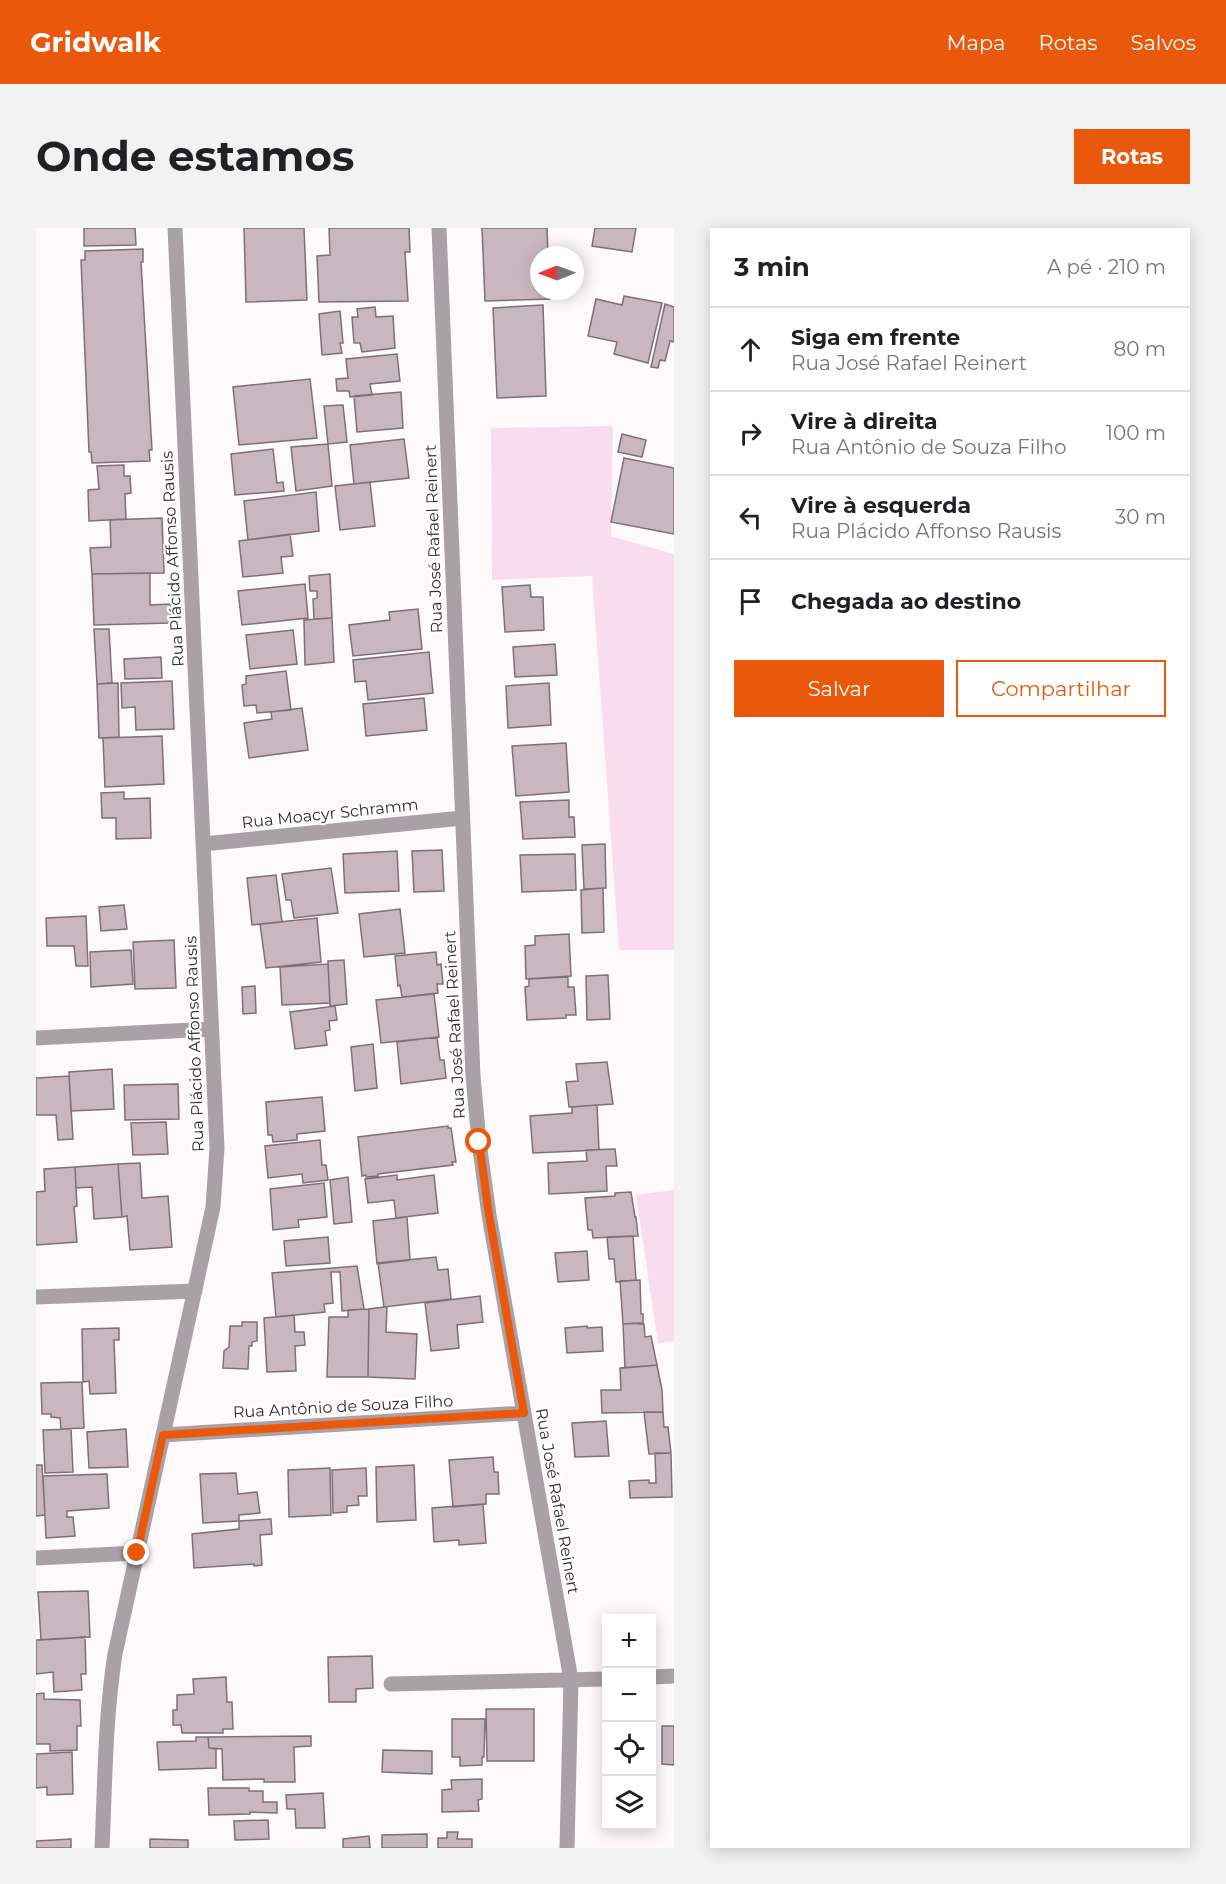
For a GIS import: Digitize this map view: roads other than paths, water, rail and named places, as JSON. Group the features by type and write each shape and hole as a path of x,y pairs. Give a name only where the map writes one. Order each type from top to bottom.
{"street":[{"name":"Rua Plácido Affonso Rausis","path":"102,1848 111,1684 115,1654 213,1207 216,1178 217,1148 175,228"},
{"name":"Rua José Rafael Reinert","path":"439,228 472,1076 489,1215 571,1680 567,1848"},
{"name":"Rua Moacyr Schramm","path":"202,844 462,818"},
{"path":"36,1038 211,1029"},
{"path":"36,1297 195,1291"},
{"name":"Rua Antônio de Souza Filho","path":"163,1435 524,1413"},
{"path":"36,1558 137,1553"},
{"path":"656,1677 674,1676"},
{"path":"392,1684 602,1679"}]}
